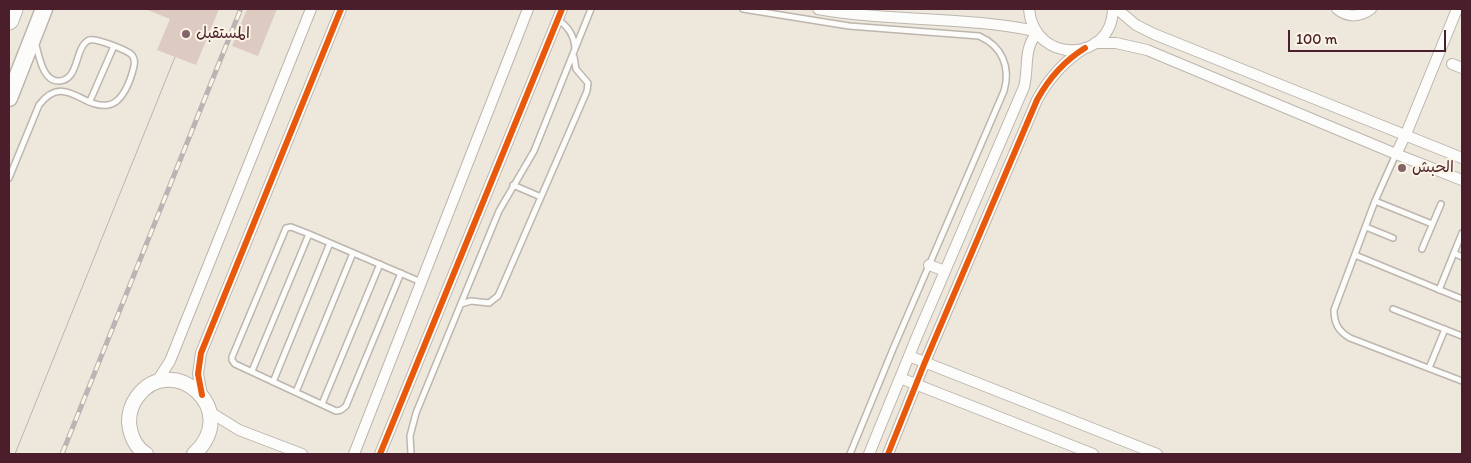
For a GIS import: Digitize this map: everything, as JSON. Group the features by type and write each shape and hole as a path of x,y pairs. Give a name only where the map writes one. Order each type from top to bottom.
{"highway":[{"path":"9,20 13,9"}],"main road":[{"path":"9,98 44,9"}],"street":[{"path":"156,383 170,361 311,9"},
{"path":"194,454 202,446 209,434 211,421 210,412 202,395 198,374 201,353 341,9"},
{"path":"354,454 528,9"},
{"path":"380,454 562,9"},
{"path":"818,9 883,17 972,21 1036,32"},
{"path":"1029,9 1036,32 1046,42 1059,49 1072,50 1090,45 1116,44 1147,50 1462,180"},
{"path":"888,454 925,362 1037,100 1058,70 1071,58 1100,38 1109,26 1113,9"},
{"path":"1117,9 1136,24 1154,34 1462,158"},
{"path":"1337,9 1348,15 1356,16 1370,9"},
{"path":"1396,154 1457,9"},
{"path":"869,454 1024,87 1027,74 1028,49 1036,32"},
{"path":"1452,64 1462,68"},
{"path":"929,265 945,271"},
{"path":"909,356 1157,454"},
{"path":"900,378 1093,454"},
{"path":"140,451 130,429 129,416 133,403 141,392 156,383 166,380 179,381 192,386 202,395"},
{"path":"210,412 239,430 302,454"}],"lane":[{"path":"411,454 410,436 412,424 499,211 534,151 591,9"},
{"path":"743,9 849,26 970,35 986,40 999,50 1006,66 1004,91 850,454"},
{"path":"461,304 471,302 485,304 496,299 588,87 586,79 577,72 574,66 574,39 569,30 557,19"},
{"path":"9,178 39,105 43,100 52,93 64,92 106,106 115,103 122,97 135,62 130,53 114,46 97,40 87,42 71,75 64,80 51,80 45,73 34,36"},
{"path":"90,101 114,46"},
{"path":"1396,154 1334,310 1336,324 1339,330 1350,338 1462,381"},
{"path":"513,185 541,197"},
{"path":"1376,201 1432,224"},
{"path":"1422,249 1441,204"},
{"path":"401,273 346,406 338,411 235,364 232,360 284,230 291,227 380,264 401,273 421,282"},
{"path":"1366,227 1393,238"},
{"path":"1439,290 1462,233"},
{"path":"252,372 309,234"},
{"path":"273,382 330,243"},
{"path":"296,392 353,253"},
{"path":"1454,253 1462,257"},
{"path":"1355,255 1462,299"},
{"path":"322,404 380,264"},
{"path":"1393,309 1462,336"},
{"path":"1429,368 1445,329"}],"building":[{"name":"المستقبل","path":"145,9 219,9 196,65 157,50 170,19"},
{"name":"المستقبل","path":"247,9 277,9 258,56 232,46"}],"tram line":[{"path":"15,454 175,57"}],"railway":[{"path":"62,454 240,11"}],"cycle path":[{"path":"202,395 198,374 201,353 341,9"},
{"path":"380,454 562,9"},
{"path":"888,454 925,362 1037,100 1058,71 1085,48"}],"place":[{"name":"المستقبل","path":"186,34"},
{"name":"الحبش","path":"1402,168"}]}
